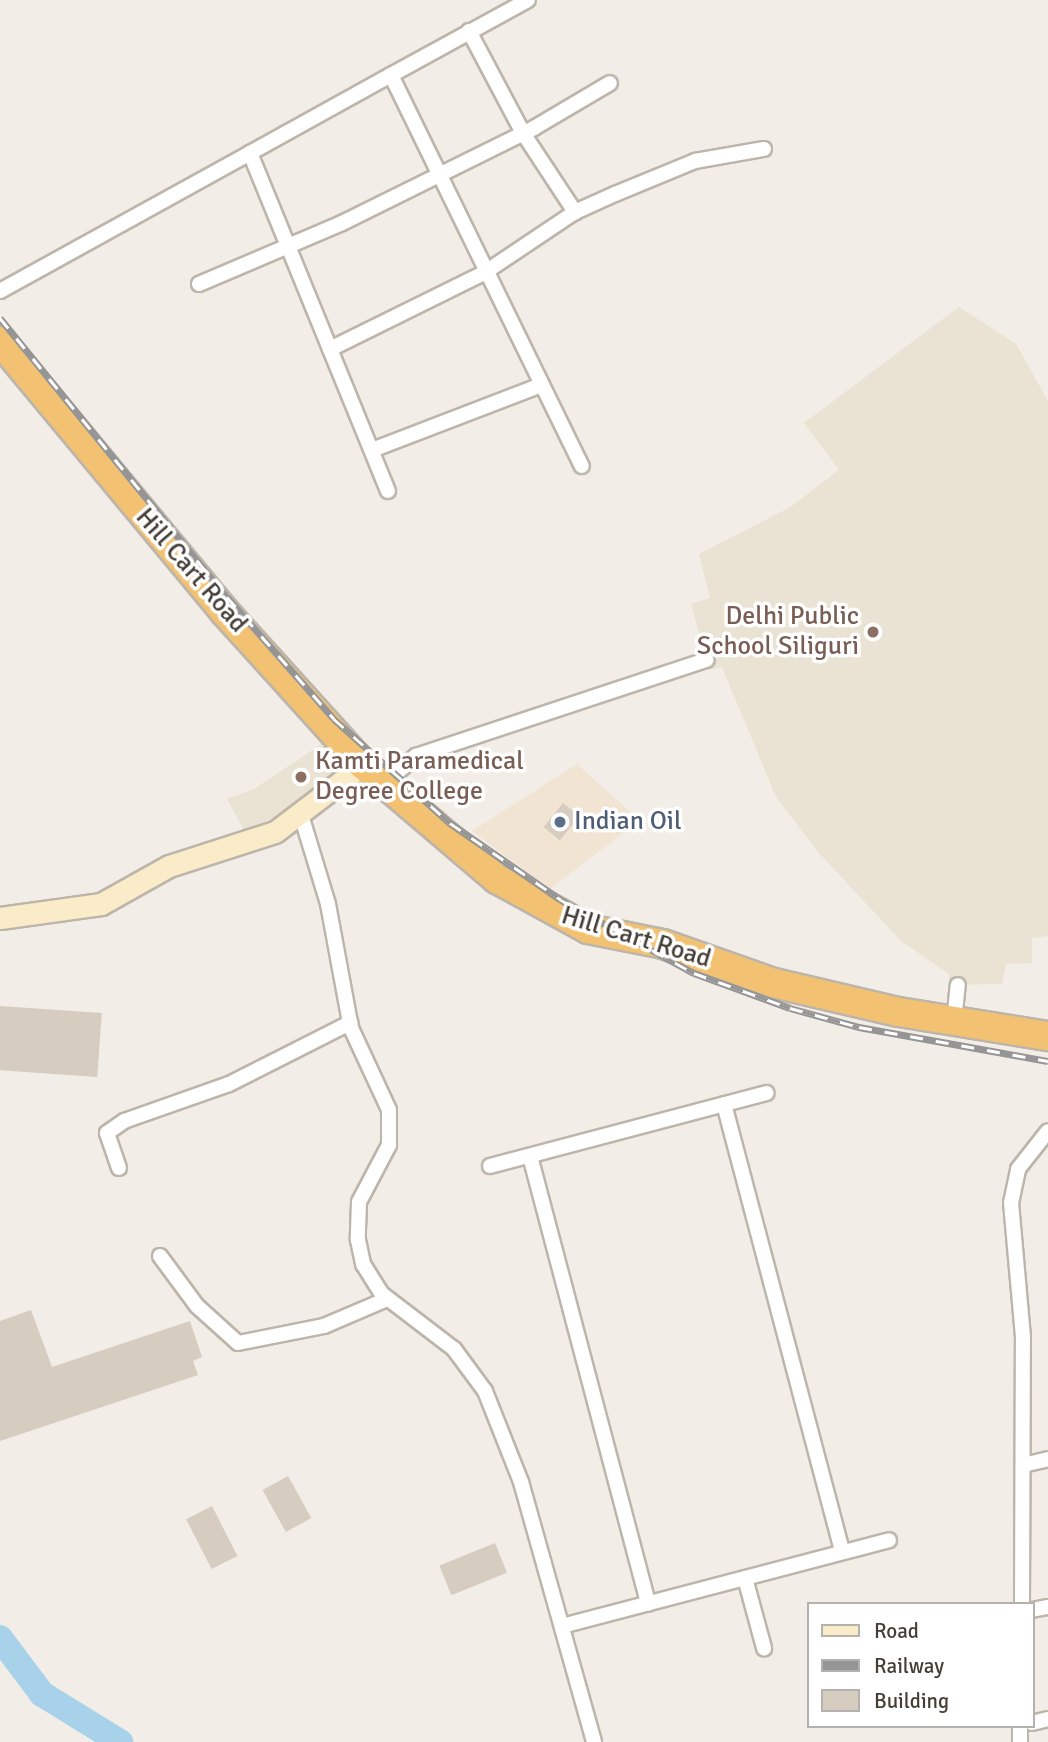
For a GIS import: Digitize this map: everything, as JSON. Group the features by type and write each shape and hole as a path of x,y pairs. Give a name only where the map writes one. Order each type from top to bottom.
{"highway":[{"name":"Hill Cart Road","path":"0,341 216,601 363,765 487,872 588,929 663,944 834,999 1048,1036"}],"street":[{"path":"0,291 528,0"},
{"path":"469,31 523,133 575,212"},
{"path":"391,75 484,273 582,466"},
{"path":"199,284 438,176 523,133 610,83"},
{"path":"330,349 484,273 575,212 695,161 764,149"},
{"path":"250,153 388,491"},
{"path":"372,450 541,386"},
{"path":"384,784 416,756 707,660"},
{"path":"0,918 102,904 169,866 244,844 301,815 363,765"},
{"path":"301,815 328,904 350,1023 385,1094 390,1119 389,1145 366,1184 356,1220 363,1264 387,1299 454,1349 485,1391 521,1482 594,1742"},
{"path":"954,1021 958,985"},
{"path":"119,1168 107,1133 124,1121 229,1084 350,1023"},
{"path":"490,1166 767,1093"},
{"path":"724,1104 842,1552"},
{"path":"1022,1602 1023,1337 1011,1203 1018,1170 1048,1131"},
{"path":"530,1156 648,1604"},
{"path":"160,1256 197,1307 238,1343 324,1326 387,1299"},
{"path":"1023,1465 1048,1459"},
{"path":"562,1626 889,1540"},
{"path":"746,1578 764,1648"}],"shaded area":[{"name":"Delhi Public School Siliguri","path":"959,307 1016,344 1048,401 1048,936 1032,938 1032,963 1006,964 1002,984 949,985 949,974 901,941 818,852 776,797 722,667 709,670 691,604 710,598 699,554 789,508 839,470 804,423"},
{"name":"Kamti Paramedical Degree College","path":"323,743 346,765 289,810 245,832 227,799 254,789"},
{"name":"Indian Oil","path":"577,764 636,817 631,827 550,889 472,831"}],"building":[{"path":"563,803 579,816 560,840 543,827"},
{"path":"0,1006 102,1013 97,1077 0,1070"},
{"path":"31,1310 52,1367 190,1321 202,1357 193,1361 198,1375 0,1441 0,1321"},
{"path":"288,1476 311,1518 286,1532 263,1490"},
{"path":"212,1506 237,1556 212,1569 186,1519"},
{"path":"495,1543 507,1573 451,1595 439,1565"}],"waterway":[{"path":"0,1638 42,1694 120,1742"}],"railway":[{"path":"0,318 227,597 334,719 450,823 561,900 694,973 790,1008 859,1027 1048,1061"}],"place":[{"name":"Delhi Public School Siliguri","path":"873,632"},
{"name":"Kamti Paramedical Degree College","path":"301,777"},
{"name":"Indian Oil","path":"560,822"}]}
